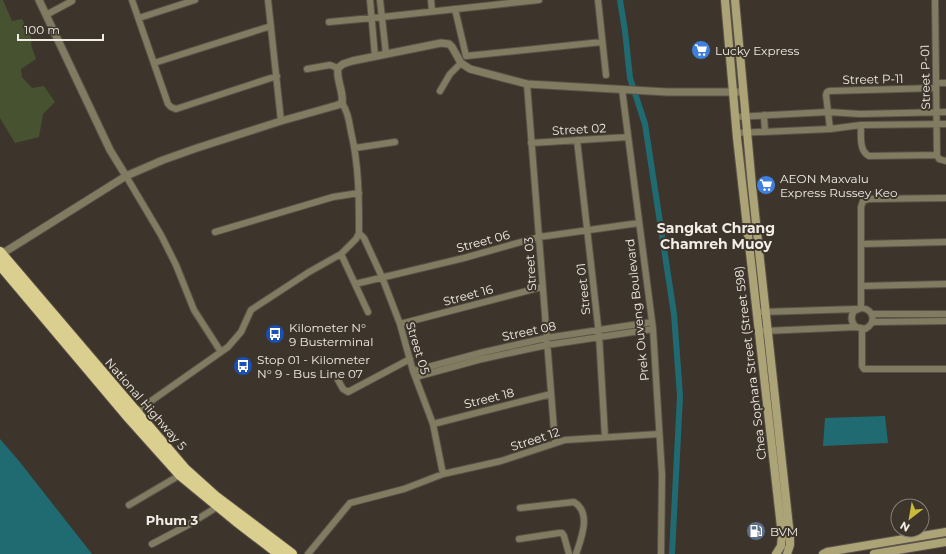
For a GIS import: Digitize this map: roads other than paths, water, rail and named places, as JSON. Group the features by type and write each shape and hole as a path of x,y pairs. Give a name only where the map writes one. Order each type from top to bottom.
{"highway":[{"name":"National Highway 5","path":"1,254 36,302"},
{"name":"National Highway 5","path":"0,265 36,302 132,415 180,475 292,554"},
{"name":"National Highway 5","path":"132,415 185,469 217,506 279,554"}],"main road":[{"name":"Chea Sophara Street (Street 598)","path":"725,0 736,133 782,536 782,553"},
{"name":"Chea Sophara Street (Street 598)","path":"735,0 746,133 791,541 782,553"},
{"path":"753,288 762,287"},
{"path":"823,554 827,552 946,532"},
{"path":"874,554 946,542"}],"street":[{"path":"39,0 110,150 161,235 176,265 194,310 222,352"},
{"path":"132,0 168,104 171,107 176,108 277,76"},
{"path":"139,18 195,0"},
{"path":"268,0 281,121"},
{"path":"370,0 376,56"},
{"path":"380,0 386,54"},
{"path":"430,0 432,11"},
{"path":"328,22 539,0"},
{"path":"598,0 606,75"},
{"name":"Street P-01","path":"935,0 937,155"},
{"path":"46,15 72,1"},
{"path":"455,9 466,56 602,42"},
{"path":"154,63 271,26"},
{"path":"307,69 330,65 338,68 347,63 441,43 449,44 461,63 470,69 527,84 667,92 742,92"},
{"path":"440,91 450,74 461,63"},
{"path":"132,415 228,347 241,332 250,310 309,272 342,254 356,239 359,233 358,167 347,110 342,103 343,99 338,81 338,68"},
{"name":"Street P-11","path":"828,110 826,95 829,91 936,86 946,83"},
{"name":"Street 03","path":"527,84 554,443"},
{"name":"Prek Ouveng Boulevard","path":"624,89 628,137 653,329 662,475 661,554"},
{"path":"1,254 126,176 177,155 342,103"},
{"path":"828,110 830,129"},
{"path":"735,117 828,110 851,113 946,112"},
{"path":"764,115 765,132"},
{"path":"736,133 830,129 861,125 946,124"},
{"path":"861,125 862,150 864,154 869,156 937,155 939,159 946,161"},
{"name":"Street 02","path":"531,143 628,137"},
{"name":"Street 01","path":"577,140 599,337 605,437"},
{"path":"355,148 396,142"},
{"path":"215,232 334,198 359,193"},
{"path":"946,198 868,199 863,201 861,207 861,286 859,308 852,314 851,318 859,328 862,366 864,369 946,370"},
{"name":"Street 06","path":"355,284 464,258 539,237 639,223"},
{"name":"Street 05","path":"359,233 364,238 382,277 400,324 414,374 432,424 443,474"},
{"path":"861,244 946,242"},
{"path":"342,254 368,312"},
{"path":"861,286 946,284"},
{"name":"Street 16","path":"400,324 542,287"},
{"path":"756,312 859,308 868,309 872,314 873,322 868,328 758,331"},
{"path":"872,314 946,314"},
{"name":"Street 08","path":"481,356 546,338 652,322"},
{"path":"873,322 946,322"},
{"path":"414,374 481,356 653,329"},
{"path":"338,380 348,392 410,359"},
{"name":"Street 18","path":"432,424 551,394"},
{"name":"Street 12","path":"308,554 350,503 404,489 443,474 501,461 565,440 659,434"},
{"path":"129,505 180,475"},
{"path":"520,508 574,502 578,504 584,519 584,530 576,554"},
{"path":"152,544 188,525 217,506"},
{"path":"519,538 559,533 564,536 569,554"}],"water":[{"path":"885,416 888,443 823,446 825,418"},
{"path":"0,439 19,461 92,554 0,554"}],"waterway":[{"path":"620,0 630,78 645,124 674,314 680,396 672,554"}],"place":[{"name":"Lucky Express","path":"701,50"},
{"name":"AEON Maxvalu Express Russey Keo","path":"766,185"},
{"name":"Kilometer N° 9 Busterminal","path":"275,334"},
{"name":"Stop 01 - Kilometer N° 9 - Bus Line 07","path":"243,366"},
{"name":"BVM","path":"756,531"}],"district":[{"name":"Sangkat Chrang Chamreh Muoy","path":"716,236"},
{"name":"Phum 3","path":"172,520"}]}
